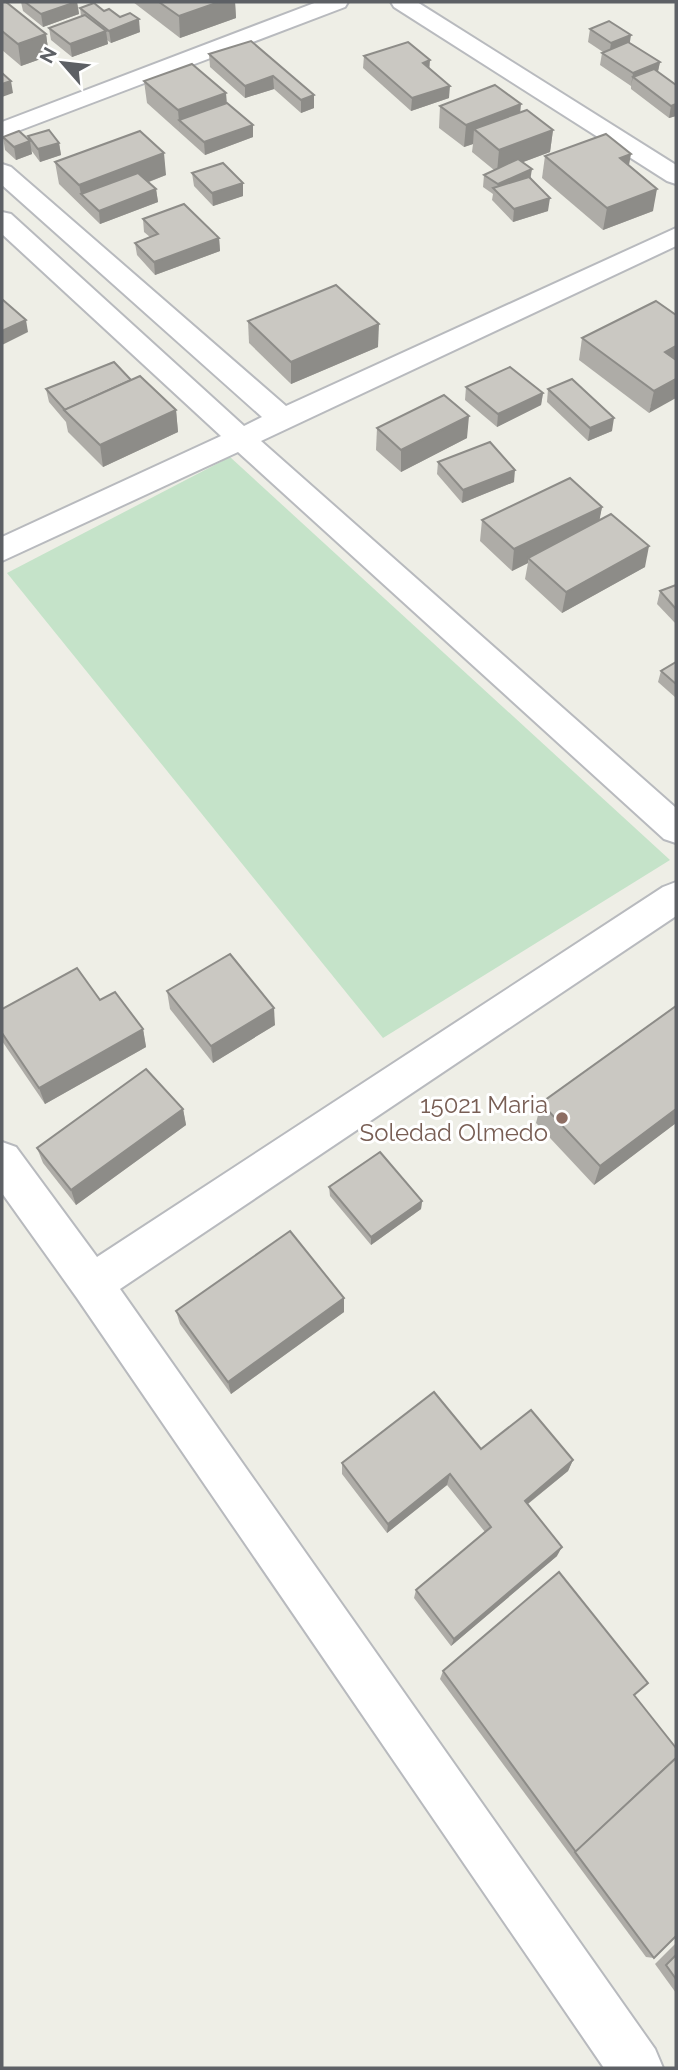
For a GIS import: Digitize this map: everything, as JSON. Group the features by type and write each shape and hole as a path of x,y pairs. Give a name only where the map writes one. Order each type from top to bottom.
{"street":[{"path":"2,130 337,2"},
{"path":"402,2 676,176"},
{"path":"2,172 282,419"},
{"path":"2,220 241,439 676,829"},
{"path":"2,550 676,236"},
{"path":"92,1284 676,897"},
{"path":"2,1160 92,1284 636,2068"}],"green space":[{"path":"230,457 670,860 383,1038 7,573"}],"building":[{"path":"2,2 6,2 46,34 18,44 2,31"},
{"path":"25,2 76,2 41,14"},
{"path":"159,2 219,2 179,16"},
{"path":"94,3 104,11 109,9 120,17 130,13 139,19 109,31 80,8"},
{"path":"85,15 106,31 70,44 49,28"},
{"path":"609,21 631,35 611,43 590,29"},
{"path":"251,41 314,95 301,100 273,76 245,86 209,54"},
{"path":"408,42 430,60 423,63 450,86 412,98 364,56"},
{"path":"628,42 660,62 633,73 602,53"},
{"path":"192,64 226,93 178,110 144,81"},
{"path":"654,69 676,85 676,104 671,106 633,77"},
{"path":"2,73 11,81 2,84"},
{"path":"495,85 521,104 466,125 440,106"},
{"path":"227,103 253,125 204,142 179,120"},
{"path":"527,110 553,130 499,150 474,129"},
{"path":"49,130 59,143 38,149 28,136"},
{"path":"19,131 30,141 14,147 3,137"},
{"path":"140,131 164,153 79,185 55,162"},
{"path":"606,134 631,154 620,158 657,189 607,208 545,156"},
{"path":"518,159 532,169 498,184 484,175"},
{"path":"223,163 243,183 212,193 192,173"},
{"path":"138,173 156,189 99,211 81,194"},
{"path":"529,177 550,198 514,209 493,188"},
{"path":"184,204 219,238 154,262 135,243 158,234 143,219"},
{"path":"336,285 379,324 291,362 248,321"},
{"path":"2,301 26,320 2,331"},
{"path":"656,301 676,315 676,346 665,352 676,360 676,379 654,391 582,338"},
{"path":"114,362 131,380 65,410 46,389"},
{"path":"510,367 543,393 498,414 466,387"},
{"path":"140,376 176,410 100,445 64,410"},
{"path":"572,379 614,418 590,428 548,389"},
{"path":"444,395 469,416 401,450 377,428"},
{"path":"490,442 515,470 463,490 438,462"},
{"path":"570,478 602,507 514,549 482,520"},
{"path":"611,514 649,546 566,592 528,558"},
{"path":"676,585 676,609 660,591"},
{"path":"676,662 676,684 661,671"},
{"path":"230,954 274,1008 211,1046 167,991"},
{"path":"77,968 100,1000 115,992 143,1029 39,1088 2,1033 2,1009"},
{"path":"676,1006 676,1109 600,1166 541,1103"},
{"path":"146,1069 183,1109 71,1190 37,1148"},
{"path":"380,1152 422,1201 371,1237 329,1187"},
{"path":"290,1231 344,1298 228,1382 176,1311"},
{"path":"434,1392 481,1449 531,1410 573,1460 525,1501 562,1547 454,1639 416,1590 491,1527 450,1474 388,1524 342,1463"},
{"path":"559,1572 648,1683 634,1695 676,1748 676,1758 576,1852 443,1671"},
{"path":"676,1758 676,1936 654,1958 575,1852"},
{"path":"676,1955 676,1979 666,1965"}],"place":[{"name":"15021 Maria Soledad Olmedo","path":"562,1118"}]}
